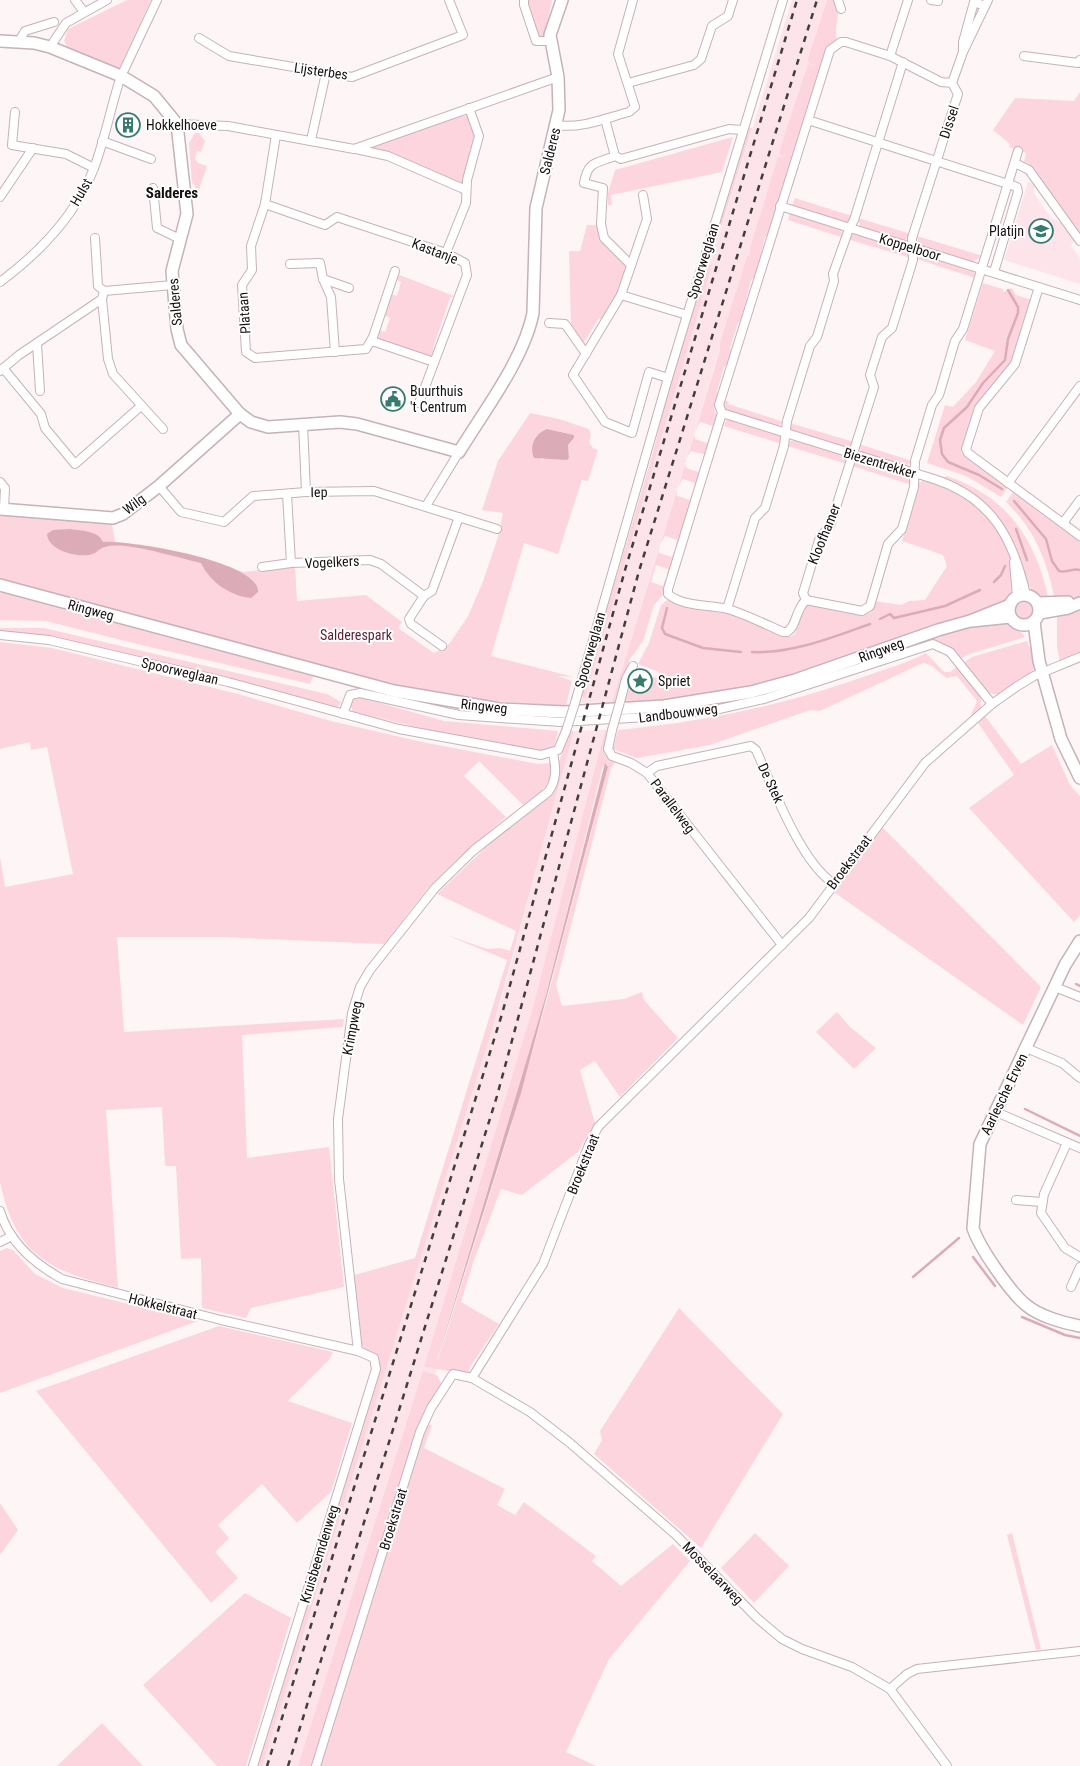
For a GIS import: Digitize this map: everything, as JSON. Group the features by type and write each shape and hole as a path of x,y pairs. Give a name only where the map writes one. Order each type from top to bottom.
{"street":[{"path":"74,0 84,12"},
{"path":"50,47 66,22 107,0"},
{"name":"Hulst","path":"0,282 30,260 63,221 94,168 123,73 157,0"},
{"name":"Lijsterbes","path":"199,38 230,56 352,77 463,35 450,0"},
{"path":"524,0 536,41 550,41"},
{"name":"Salderes","path":"426,506 519,353 530,330 533,313 533,229 536,208 559,110 558,77 550,41 562,0"},
{"path":"556,125 570,128 629,112 635,107 618,54 633,0"},
{"path":"628,84 694,65 701,59 712,26 728,16 733,0"},
{"name":"Spoorweglaan","path":"0,636 19,636 68,645 228,682 399,729 541,755 553,753 562,746 668,378 742,130 750,115 783,0"},
{"path":"838,0 841,9"},
{"path":"890,56 908,0"},
{"path":"952,83 963,52 986,3 974,2 963,42 963,52"},
{"path":"19,41 25,31 54,22"},
{"path":"0,41 19,41 50,47 123,73 154,96 177,124 228,126 312,140 388,156 466,190"},
{"name":"Dissel","path":"808,120 830,52 841,42 890,56 941,82 952,83 958,94 912,238 913,247"},
{"path":"1024,56 1078,64 1080,60"},
{"path":"727,609 755,518 765,508 810,346 817,337 834,281 833,274 854,220 903,62"},
{"path":"312,140 326,73"},
{"path":"354,149 558,77"},
{"path":"446,253 466,203 466,190 479,136 469,108"},
{"path":"15,112 12,145 66,154 94,168"},
{"path":"605,118 614,156"},
{"path":"722,413 719,405 808,120 1016,187 1018,192 994,272"},
{"name":"Salderes","path":"177,124 187,214 172,271 177,330 181,345 240,414 251,422 268,427 340,422 357,424 459,452"},
{"path":"631,265 604,238 601,224 603,188 584,183 587,169 590,165 614,156 621,159 729,129 742,130"},
{"name":"Plataan","path":"276,135 265,204 251,246 252,270 242,285 246,352 255,358 335,352 366,349 372,341"},
{"path":"102,141 150,159"},
{"path":"0,197 33,148"},
{"path":"806,600 862,611 867,610 870,606 888,544 902,529 914,486 915,461 932,405 939,394 955,340 963,329 1018,152"},
{"path":"1015,163 1029,170 1080,241"},
{"path":"153,188 158,228 180,239"},
{"path":"643,195 647,219 621,295 573,375 605,422 632,433 649,372 668,378"},
{"name":"Kastanje","path":"265,204 324,225 337,217 446,253 465,263 467,275 419,402"},
{"name":"Koppelboor","path":"780,206 1080,300"},
{"path":"95,238 96,279 103,295 108,359 113,374 162,429"},
{"name":"Kloofhamer","path":"722,413 669,584 668,594 703,607 727,609 787,632 792,627 799,606 806,600 803,593 817,546 820,537 830,526 851,454 874,387 870,375 882,337 892,328 914,258 913,247"},
{"path":"290,264 320,263 323,279 331,297 335,352"},
{"path":"395,271 372,341 434,362"},
{"path":"323,279 349,288"},
{"path":"141,406 76,464 45,428 41,414 2,370 103,295 173,285"},
{"path":"1040,287 1015,364 979,408 966,449 968,454 1080,536"},
{"path":"621,295 687,315"},
{"path":"549,323 565,324 586,354"},
{"path":"37,344 40,390"},
{"path":"1008,483 1080,386"},
{"name":"Biezentrekker","path":"722,413 950,485 976,500 1000,525 1012,550 1018,598"},
{"name":"Wilg","path":"2,509 113,518 123,514 159,486 240,414"},
{"path":"303,424 306,492"},
{"path":"0,482 5,488 2,509"},
{"name":"Iep","path":"159,486 181,512 224,522 253,496 306,492 374,491 498,529"},
{"path":"287,494 291,563"},
{"path":"1063,523 1080,500"},
{"path":"442,646 412,624 409,619 424,596 432,591 459,517"},
{"name":"Vogelkers","path":"262,567 291,563 370,560 381,564 424,596"},
{"name":"Ringweg","path":"0,585 394,691 460,704 564,712 664,706 767,688 970,621 1018,598"},
{"path":"1080,603 1068,608 1034,616 1016,623 1010,617 1018,598 1034,616 1039,660 1061,739 1080,778"},
{"name":"Ringweg","path":"970,621 1010,617"},
{"name":"Landbouwweg","path":"343,714 350,695 360,693 459,715 561,722 665,716 764,699 933,644 950,652 992,704"},
{"name":"Broekstraat","path":"316,1766 423,1424 448,1379 453,1374 472,1378 543,1264 588,1147 598,1127 809,918 833,883 925,763 992,704 1016,687 1042,672 1080,657"},
{"name":"Parallelweg","path":"633,666 626,679 608,749 612,756 631,762 647,773 782,945"},
{"name":"De Stek","path":"647,773 657,766 751,746 756,750 786,815 810,857 822,876 833,883"},
{"name":"Krimpweg","path":"358,1351 338,1179 338,1119 352,1013 360,987 391,942 435,888 474,850 548,792 553,786 556,774 553,753"},
{"name":"Aarlesche Erven","path":"1080,940 1055,987 980,1144 973,1228 977,1240 1016,1296 1027,1306 1042,1314 1080,1326"},
{"path":"1055,987 1080,997"},
{"path":"1026,1048 1062,1063 1080,1078"},
{"path":"996,1112 1080,1148"},
{"path":"1068,1143 1041,1202 1041,1213 1065,1248 1080,1257"},
{"path":"1016,1200 1041,1202"},
{"name":"Hokkelstraat","path":"0,1210 12,1236 29,1257 44,1269 78,1285 358,1351"},
{"path":"0,1242 12,1236"},
{"path":"1071,1287 1080,1267"},
{"name":"Kruisbeemdenweg","path":"253,1766 376,1369 374,1358 358,1351"},
{"name":"Mosselaarweg","path":"472,1378 530,1412 626,1490 676,1535 757,1618 782,1639 802,1650 852,1667 890,1689 947,1766"},
{"path":"890,1689 907,1674 917,1669 1080,1651"}],"shaded area":[{"path":"792,0 827,0 815,37 824,52 716,361 612,702 581,703 710,253 714,253"},
{"name":"Platijn","path":"1028,182 1035,184 1033,192 1051,218 1063,223 1075,239 1071,246 1080,258 1080,284 1004,260"},
{"path":"547,429 574,435 574,438 568,445 569,458 567,460 534,458 532,449 534,440"},
{"path":"70,529 93,533 101,538 103,542 117,542 164,549 216,562 238,571 253,581 258,592 251,598 228,591 215,582 201,563 163,553 116,545 104,547 90,555 76,555 57,548 49,540 47,534 53,530"},
{"path":"605,730 596,765 603,766 546,995 454,1299 439,1360 313,1766 256,1766 294,1660 475,1086 501,1001 574,731"},
{"path":"605,763 608,767 521,1093 437,1360 546,995"}],"green space":[{"path":"127,0 151,0 119,69 70,52 64,41 68,29"},
{"path":"527,0 552,0 544,38 539,37"},
{"path":"827,0 835,0 838,12 837,40 803,123 768,235 765,237 755,278 751,280 741,321 738,323 730,348 732,351 727,365 724,367 717,391 718,395 714,409 717,417 714,432 711,432 713,426 700,422 695,431 720,350 720,343 747,257 750,254 750,248 778,157 786,157 780,155 780,149 808,64 819,67 809,63 808,59"},
{"path":"1080,92 1080,236 1028,163 1024,162 1026,153 1009,147 1010,144 993,130 1015,98 1074,101"},
{"path":"469,115 475,129 463,187 364,150 449,118"},
{"path":"747,127 752,128 709,264 712,265 585,698 581,696 653,453 674,367 709,251 712,251"},
{"path":"195,133 199,133 205,141 201,152 197,151 195,159 198,163 207,166 198,193 194,191 195,185 192,183 189,143"},
{"path":"733,137 722,172 611,195 612,205 608,205 608,193 615,170"},
{"path":"795,198 852,216 851,219 845,223 792,206"},
{"path":"790,213 842,229 841,237 788,220"},
{"path":"858,218 911,234 910,237 904,241 860,227"},
{"path":"587,225 599,225 606,244 628,268 620,294 603,320 599,318 584,342 588,346 585,348 569,326 571,324 569,251 580,251"},
{"path":"852,232 907,249 911,258 847,239"},
{"path":"917,236 983,256 972,262 919,245"},
{"path":"924,254 974,270 975,278 917,259"},
{"path":"397,274 454,296 450,298 433,348 434,354 430,358 378,340 379,330 385,332 390,318 384,315 391,294 397,296 401,282 395,279"},
{"path":"983,283 1003,289 1003,292 1012,288 1016,295 1032,300 1013,362 974,413 961,453 1008,487 1001,497 966,476 927,463 945,405 953,407 976,382 995,351 965,340"},
{"path":"724,400 729,402 728,404 784,422 777,427 728,412 724,409"},
{"name":"Salderespark","path":"530,413 559,419 589,429 591,435 589,442 593,448 598,450 588,481 582,480 558,554 524,543 491,656 574,677 558,676 572,681 566,706 482,700 430,693 318,665 310,684 46,621 0,620 0,513 112,524 115,542 244,572 295,566 297,601 366,595 402,622 398,628 434,653 450,643 468,616 482,584 498,537 503,513 482,510 498,461","holes":["547,429 574,435 574,438 568,445 569,458 567,460 550,457 541,460"]},
{"path":"730,419 779,435 782,439 782,444 724,426 726,420"},
{"path":"790,423 854,442 850,448 845,448 791,431"},
{"path":"694,434 695,439 707,443 709,438 712,439 705,461 703,460 704,454 691,451 687,458"},
{"path":"796,440 844,455 847,459 847,464 787,446 790,441"},
{"path":"859,444 912,461 905,467 861,453"},
{"path":"860,460 908,475 911,477 912,485 852,466"},
{"path":"685,463 686,468 699,472 701,466 703,467 696,489 694,488 695,483 682,479 677,490"},
{"path":"947,476 987,496 1003,508 1016,523 1036,558 1049,601 1031,589 1021,569 1010,536 999,518 985,503 969,491 941,478"},
{"path":"924,480 963,496 987,516 997,530 1006,544 1012,560 1014,575 1012,590 1004,604 811,670 735,691 623,706 630,679 641,675 658,678 659,672 638,664 649,643 661,605 667,600 700,609 730,613 789,637 795,634 801,614 800,611 810,604 865,615 871,612 875,601 901,605 909,601 925,600 947,566 943,555 902,541 919,487 917,486 918,483"},
{"path":"677,490 677,496 690,500 692,495 694,495 678,546 676,546 677,540 665,536 660,545"},
{"path":"1014,491 1080,541 1080,599 1055,600 1044,559 1032,535 1006,502"},
{"path":"659,549 659,553 672,557 674,552 676,553 669,575 667,574 668,569 656,565 651,582 663,586 665,580 667,581 664,594 654,605 643,641 630,659 616,702 612,702"},
{"path":"1020,601 1028,601 1033,606 1031,617 1020,619 1015,614 1015,606"},
{"path":"1080,608 1080,655 1060,662 1057,647 1057,613"},
{"path":"1008,622 1025,637 970,654 960,659 939,642 928,641 922,643 921,640 964,627"},
{"path":"0,628 44,628 327,694 341,702 338,707 107,652 0,634"},
{"path":"1027,641 1034,658 1033,672 999,695 988,693 963,663 972,657"},
{"path":"0,642 52,648 238,694 331,721 422,742 538,764 550,763 550,777 544,788 523,805 479,761 464,776 506,817 453,863 428,888 384,944 222,937 117,937 124,1032 344,1019 343,1027 242,1035 247,1158 329,1147 344,1287 251,1308 246,1318 202,1308 201,1258 181,1259 176,1166 165,1166 162,1107 106,1110 118,1288 73,1274 55,1266 39,1256 26,1244 15,1228 0,1182 0,857 5,887 73,874 47,747 31,750 30,742 0,749"},
{"path":"926,653 944,672 950,672 957,667 981,697 981,709 973,717 971,715 977,701 957,676 946,678 931,665 923,663 820,711 810,710 710,745 637,758 613,749 618,730 713,717 775,704 836,686 904,663"},
{"path":"359,697 444,721 558,731 554,748 546,752 538,752 472,740 353,712 350,705 352,699"},
{"path":"985,716 1021,764 1052,745 1070,785 1080,796 1080,915 1074,922 969,808 1014,775 978,723"},
{"path":"605,730 609,730 604,754 615,763 611,768 556,985 562,1006 624,999 642,992 644,1000 678,1038 620,1097 595,1061 580,1070 595,1123 578,1152 522,1195 501,1189 474,1260 461,1302 499,1324 470,1367 469,1374 424,1367 532,1011","holes":["606,763 608,767 548,996 510,1130 438,1360 437,1358 546,995 602,768"]},
{"path":"571,731 574,731 492,1030 262,1766 255,1766 370,1396 374,1355 364,1348 360,1342 351,1276 415,1258 507,960 444,934 487,949 500,948 510,951 516,931 437,894 504,830 554,792 559,761"},
{"path":"881,826 1041,987 1023,1025 831,890"},
{"path":"837,1012 850,1027 876,1048 854,1069 816,1032"},
{"path":"7,1248 13,1250 35,1274 63,1288 198,1321 0,1393 0,1251"},
{"path":"679,1308 783,1414 701,1548 594,1454 602,1440 600,1431"},
{"path":"219,1326 333,1352 329,1360 288,1401 352,1423 331,1492 297,1523 262,1484 218,1525 229,1538 215,1552 238,1578 211,1603 36,1391"},
{"path":"423,1371 437,1375 441,1383 434,1397 314,1766 298,1766"},
{"path":"426,1424 432,1425 424,1448 505,1489 497,1505 515,1515 524,1502 596,1556 592,1561 621,1586 673,1544 690,1561 609,1659 566,1752 596,1766 318,1766"},
{"path":"0,1503 18,1530 0,1555"},
{"path":"755,1533 789,1566 754,1603 721,1568"},
{"path":"1012,1533 1041,1649 1036,1650 1007,1535"},
{"path":"245,1593 291,1618 246,1766 217,1766 143,1685"},
{"path":"102,1723 143,1766 57,1766"}],"waterway":[{"path":"1002,489 979,475 948,462 942,454 940,440 944,428 967,407 983,383 1005,360 1008,339 1018,313 1018,307 1008,290"},
{"path":"1014,501 1046,539 1052,561 1059,571 1080,570"},
{"path":"1016,529 1027,560"},
{"path":"994,582 1001,575 1005,566"},
{"path":"880,619 890,614 894,618 945,606 980,590"},
{"path":"667,608 662,628 665,634 703,648 741,652"},
{"path":"752,652 767,652 797,647 870,624"},
{"path":"1076,984 1080,986"},
{"path":"1025,1109 1080,1136"},
{"path":"913,1277 959,1238"},
{"path":"973,1257 995,1286"},
{"path":"1022,1317 1065,1335 1080,1338"}],"railway":[{"path":"267,1766 502,1014 625,570 797,0"},
{"path":"288,1766 497,1096 639,571 817,0"}],"place":[{"name":"Hokkelhoeve","path":"128,125"},
{"name":"Platijn","path":"1041,231"},
{"name":"Buurthuis 't Centrum","path":"393,399"},
{"name":"Spriet","path":"640,681"}],"district":[{"name":"Salderes","path":"172,193"}]}
